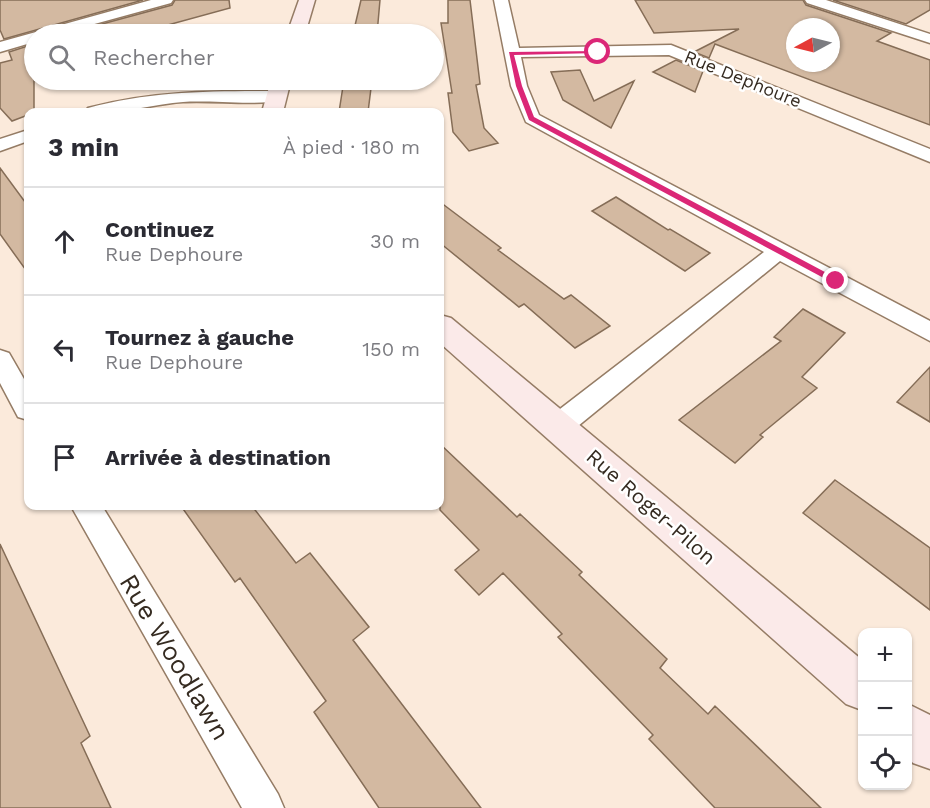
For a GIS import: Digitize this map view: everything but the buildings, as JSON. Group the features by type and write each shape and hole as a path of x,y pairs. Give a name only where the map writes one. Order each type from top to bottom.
{"street":[{"path":"79,24 166,0"},
{"path":"299,24 307,0"},
{"path":"501,0 519,86 531,118 930,332"},
{"path":"812,0 930,39"},
{"path":"0,47 24,40"},
{"name":"Rue Dephoure","path":"511,53 671,50 930,156"},
{"path":"107,108 152,99 277,96"},
{"path":"0,145 24,136"},
{"path":"557,427 779,251"},
{"name":"Rue Roger-Pilon","path":"444,329 858,685"},
{"path":"0,360 24,402"},
{"name":"Rue Woodlawn","path":"88,510 264,808"},
{"path":"912,730 930,746"}],"route":[{"path":"598,52 511,53 519,86 531,118 836,281"}]}
